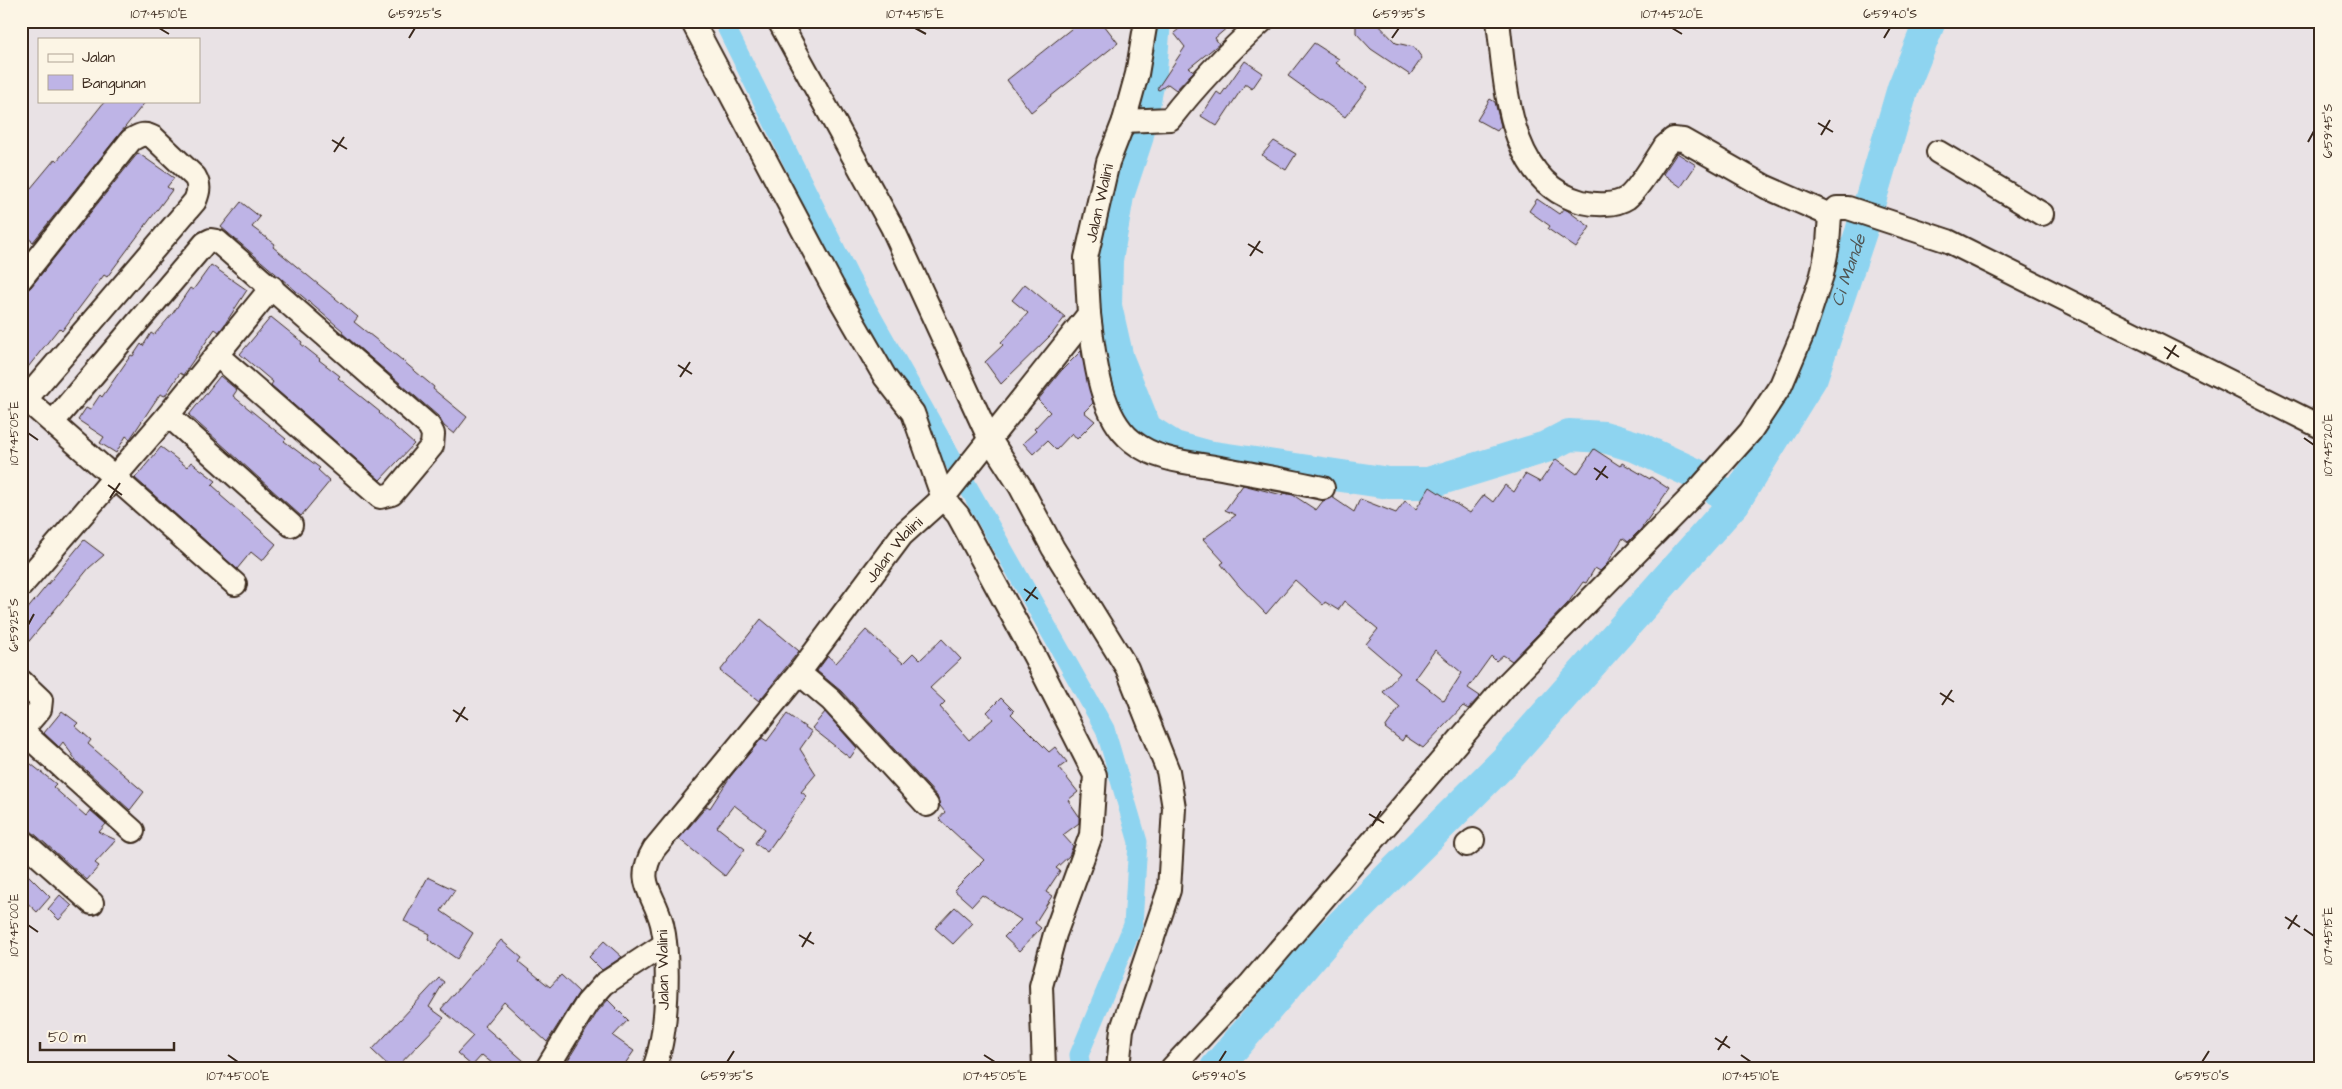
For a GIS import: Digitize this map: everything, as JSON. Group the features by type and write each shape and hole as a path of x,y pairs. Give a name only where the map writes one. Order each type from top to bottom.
{"street":[{"path":"692,21 833,287 885,376 913,413 944,495 958,515 1035,656 1095,775 1092,835 1055,934 1041,986 1044,1068"},
{"path":"779,21 892,227 986,442 1020,486 1053,548 1127,668 1168,771 1174,808 1169,890 1122,1029 1118,1068"},
{"name":"Jalan Walini","path":"654,1068 662,1038 665,1005 665,944 662,923 646,886 644,875 647,862 654,849 799,673 902,534 944,495 1090,314 1086,258 1108,162 1128,121 1146,21"},
{"path":"1128,121 1170,119 1228,52 1262,21"},
{"path":"1498,21 1506,82 1516,133 1531,166 1549,188 1571,199 1592,204 1611,203 1627,198 1666,146 1673,139 1683,140 1766,187 1839,212 1904,226 1948,242 2321,427"},
{"path":"21,279 131,140 140,134 148,134 154,138 195,177 199,184 199,192 195,201 24,397 115,475 235,584"},
{"path":"1938,152 2042,214"},
{"path":"1172,1068 1251,983 1508,683 1706,482 1750,432 1782,385 1822,274 1828,244 1839,212"},
{"path":"53,422 205,243 217,241 272,287 429,426 433,434 432,446 392,494 380,497 218,356"},
{"path":"21,586 218,356 272,287"},
{"path":"1090,314 1094,355 1105,402 1119,426 1132,441 1161,457 1323,488"},
{"path":"168,415 290,525"},
{"path":"799,673 831,700 928,805"},
{"path":"21,681 41,700 40,709 22,731 133,831"},
{"path":"21,840 92,903"},
{"path":"547,1068 588,1003 604,984 665,944"}],"building":[{"path":"1081,21 1101,21 1118,43 1031,112 1007,80"},
{"path":"1189,21 1235,21 1215,38 1219,44 1189,68 1194,71 1176,90 1168,84 1159,90 1157,89 1185,47 1174,33"},
{"path":"1356,21 1375,21 1396,43 1414,47 1422,58 1410,75 1371,49 1356,33"},
{"path":"1314,43 1339,59 1336,63 1368,87 1345,117 1288,76"},
{"path":"1245,61 1263,73 1252,89 1245,84 1217,126 1201,116 1217,92 1221,95"},
{"path":"1490,99 1495,102 1501,126 1497,131 1477,120"},
{"path":"104,102 145,102 33,242 21,232 21,200 55,159 57,161"},
{"path":"1274,141 1296,154 1286,170 1262,155"},
{"path":"138,153 174,178 167,187 172,190 107,277 104,275 62,331 59,328 21,376 21,292 31,287"},
{"path":"1677,153 1696,165 1681,187 1663,174"},
{"path":"1537,199 1559,214 1564,208 1590,227 1576,248 1548,229 1550,226 1529,211"},
{"path":"241,202 260,217 252,227 275,244 273,247 358,317 354,322 434,387 433,389 467,417 454,434 444,426 438,416 342,333 343,331 221,227"},
{"path":"211,265 247,290 219,332 215,329 183,375 180,373 165,396 160,394 130,439 126,436 116,453 100,443 104,437 78,420 86,408 90,410 100,395 102,397 131,355 133,356 141,344 143,346 151,333 154,335 173,313 190,288 193,290"},
{"path":"1025,284 1065,317 1052,334 1001,384 985,362 1003,345 1001,343 1028,313 1012,300"},
{"path":"271,317 302,342 301,344 340,376 338,378 380,412 414,444 380,480 271,385 273,382 240,354"},
{"path":"1081,351 1093,403 1084,412 1095,421 1077,439 1072,433 1056,450 1047,441 1033,454 1023,443 1036,431 1034,429 1050,412 1038,400 1061,371"},
{"path":"220,376 237,390 233,396 286,439 284,441 320,468 318,470 330,481 301,516 189,415"},
{"path":"161,447 187,467 191,462 216,481 212,485 221,493 220,495 276,544 262,561 251,552 237,569 135,478"},
{"path":"1594,449 1620,466 1622,463 1650,479 1651,477 1669,489 1641,529 1628,542 1623,538 1607,564 1600,571 1595,568 1586,583 1583,582 1568,603 1512,661 1503,655 1496,661 1491,656 1468,688 1480,696 1468,709 1463,706 1423,748 1405,736 1402,741 1385,728 1400,707 1383,692 1400,673 1366,644 1378,629 1344,601 1338,610 1325,602 1323,605 1295,580 1266,614 1239,586 1221,564 1224,562 1203,539 1236,515 1225,510 1243,485 1282,495 1283,493 1293,495 1316,510 1323,501 1332,497 1354,512 1360,499 1396,513 1405,501 1416,509 1430,487 1470,513 1484,495 1493,502 1505,485 1514,492 1525,474 1540,482 1556,459 1577,474","holes":["1435,650 1462,673 1444,701 1415,678"]},
{"path":"84,540 104,555 89,568 21,651 21,617"},
{"path":"761,619 799,651 759,701 720,671"},
{"path":"866,630 903,663 913,653 920,660 942,639 961,659 930,688 945,702 940,707 969,740 993,719 987,712 1001,698 1014,711 1011,714 1049,752 1055,747 1067,762 1059,768 1078,792 1068,800 1079,816 1079,823 1063,835 1073,846 1069,856 1056,868 1060,871 1046,892 1052,896 1035,923 1041,928 1019,951 1004,937 1021,920 982,895 972,906 954,890 984,860 939,819 945,812 940,806 937,796 841,691 817,671 828,656 836,663"},
{"path":"62,711 78,723 75,726 91,740 88,744 144,792 130,810 78,763 63,742 59,747 44,733"},
{"path":"825,712 857,748 850,758 812,728"},
{"path":"787,714 812,732 800,749 816,774 801,792 807,796 767,852 755,843 765,829 734,805 717,827 745,849 725,876 679,839 707,806 710,808 730,777 762,738 767,741"},
{"path":"21,756 56,784 53,787 86,816 90,810 106,824 99,832 116,840 95,863 99,866 87,880 30,830 21,827"},
{"path":"21,868 50,897 37,912 21,897"},
{"path":"428,877 455,890 441,911 473,933 457,959 428,939 430,934 404,921"},
{"path":"60,895 72,906 59,920 48,909"},
{"path":"955,907 973,923 953,944 935,928"},
{"path":"501,940 522,958 519,962 550,987 561,975 579,992 547,1042 504,1002 484,1026 532,1068 498,1068 482,1055 472,1066 457,1053 473,1036 441,1009"},
{"path":"604,941 622,957 602,970 589,957"},
{"path":"439,978 444,982 429,1007 444,1018 396,1068 391,1068 372,1050"},
{"path":"608,1000 628,1020 613,1036 634,1051 622,1068 613,1062 609,1068 563,1068 598,1011"}],"waterway":[{"path":"723,21 850,278 1105,729 1138,842 1133,925 1079,1055 1081,1068"},
{"path":"1155,21 1151,71 1137,139 1118,196 1107,260 1106,306 1118,359 1146,429 1174,447 1207,456 1389,483 1428,483 1546,447 1569,435 1604,437 1637,447 1702,477 1734,503 1505,761 1325,941 1216,1068"},
{"name":"Ci Mande","path":"1734,503 1812,377 1861,232 1903,88 1930,21"}]}
